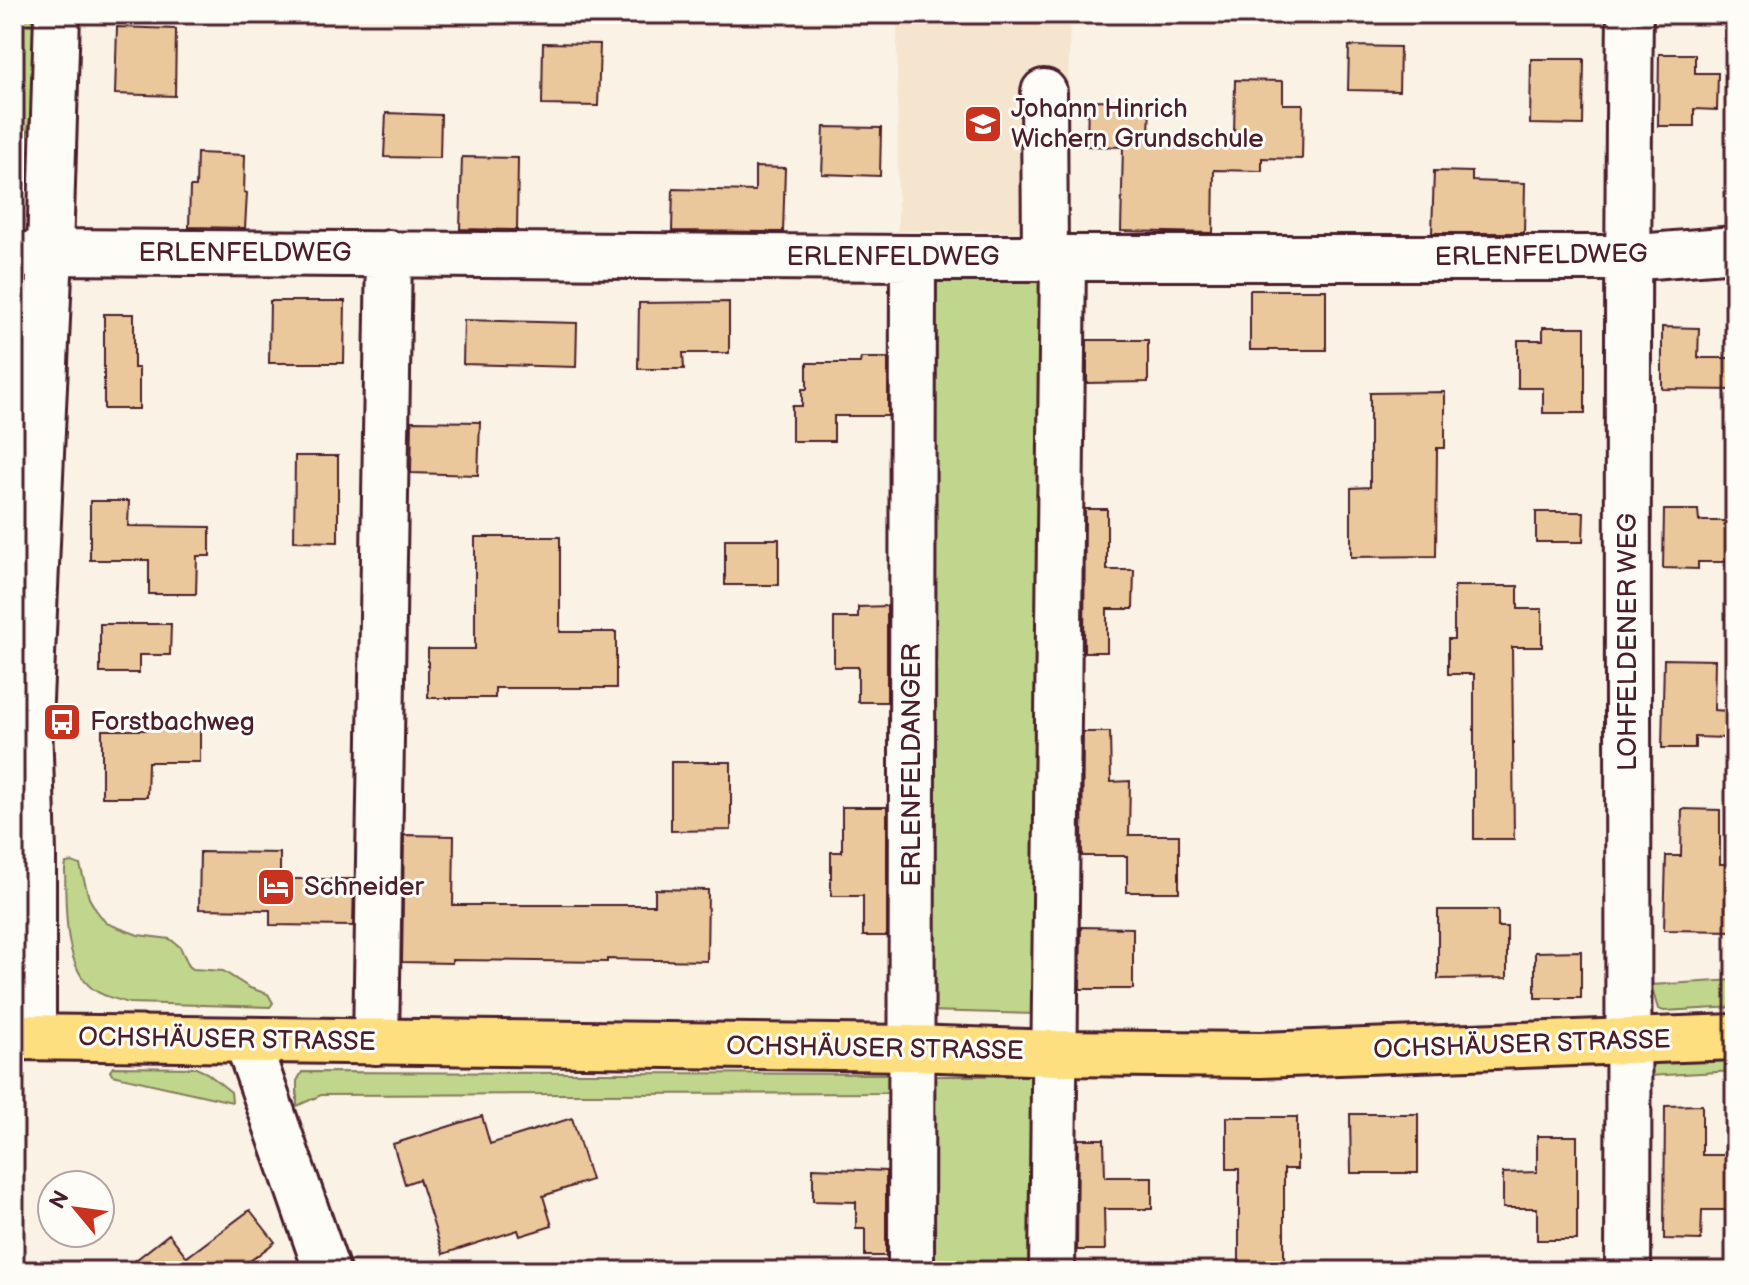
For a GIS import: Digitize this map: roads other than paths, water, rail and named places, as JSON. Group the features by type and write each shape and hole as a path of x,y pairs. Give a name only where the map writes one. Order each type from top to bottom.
{"main road":[{"name":"OCHSHÄUSER STRASSE","path":"24,1037 1261,1055 1735,1037"}],"street":[{"path":"24,1037 33,853 29,722 32,254 57,14"},
{"name":"LOHFELDENER WEG","path":"1628,1271 1627,258 1630,14"},
{"path":"1044,92 1054,258 1055,1053 1052,1271"},
{"name":"ERLENFELDWEG","path":"32,254 1627,258 1735,249"},
{"path":"376,1042 389,253"},
{"name":"ERLENFELDANGER","path":"911,1271 913,258"},
{"path":"247,1041 327,1271"}],"place":[{"name":"Johann Hinrich Wichern Grundschule","path":"983,124"},
{"name":"Forstbachweg","path":"62,722"},
{"name":"Schneider","path":"276,887"}]}
